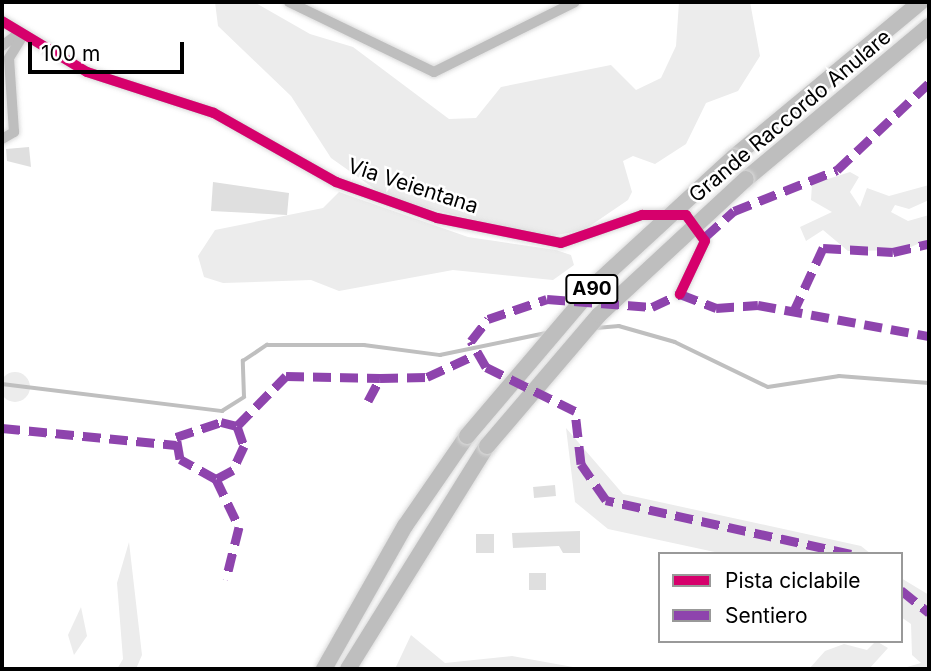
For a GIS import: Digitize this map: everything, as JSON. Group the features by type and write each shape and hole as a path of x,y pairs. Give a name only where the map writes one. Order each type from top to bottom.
{"highway":[{"name":"Grande Raccordo Anulare","path":"324,669 405,526 467,436 599,281 734,158 921,2"},
{"name":"Grande Raccordo Anulare","path":"348,669 488,446 599,315 746,179 929,26"}],"street":[{"path":"289,2 432,72 575,2"},
{"name":"Via Veientana","path":"2,13 21,34"},
{"name":"Via Veientana","path":"2,21 87,72 214,113 336,182 437,218 561,243 642,215 686,215 701,228 705,246 680,295"},
{"path":"2,47 21,34"},
{"path":"2,139 14,132 7,89 9,58 21,34"}],"shaded area":[{"path":"215,2 254,2 310,34 353,47 449,119 476,118 501,87 611,65 636,90 661,78 676,46 679,2 750,2 760,56 738,91 706,103 686,144 655,164 633,156 623,161 632,192 628,200 584,230 546,237 389,199 331,158 291,96 218,26"},
{"path":"850,172 859,177 850,192 860,207 867,188 889,196 929,185 929,200 909,209 895,205 891,212 908,221 929,215 929,239 904,250 848,251 823,230 806,241 800,227 832,212 811,200 812,184"},
{"path":"339,192 468,237 556,250 571,255 574,265 553,280 453,270 339,291 311,280 223,283 204,277 198,256 215,230 323,208"},
{"path":"15,372 26,376 30,387 26,398 15,402 4,398 0,387 4,376"},
{"path":"566,428 623,494 861,546 868,552 715,552 608,529 575,502"},
{"path":"129,542 142,655 136,669 117,669 123,659 117,583"},
{"path":"903,579 929,595 929,669 900,669 921,663 912,655 911,624 903,618"},
{"path":"81,607 87,636 74,655 68,635"},
{"path":"411,635 445,663 512,656 584,669 395,669"},
{"path":"874,643 888,648 869,669 809,669 825,651 844,644 867,650"}],"building":[{"path":"29,147 31,167 7,161 6,149"},
{"path":"213,182 289,193 287,215 211,211"},
{"path":"555,485 556,496 534,498 533,487"},
{"path":"580,531 580,553 563,553 559,546 513,548 512,533"},
{"path":"476,534 494,534 494,553 476,553"},
{"path":"529,573 546,573 546,590 529,590"}],"waterway":[{"path":"596,328 619,326 675,342 768,387 839,376 929,383"},
{"path":"2,384 222,411 244,397 243,361 267,345 364,345 440,355 546,333"}],"marked path":[{"path":"705,237 734,211 837,170 929,83"},
{"path":"793,313 823,248 893,252 929,244"},
{"path":"842,552 606,500 581,464 575,411 486,367 471,341 488,319 547,299 652,307 680,294 716,308 758,305 929,336"},
{"path":"368,401 380,378 427,377 475,355"},
{"path":"237,426 286,376 380,378"},
{"path":"221,422 237,426 244,446 233,470 216,479 180,459 176,437 221,422"},
{"path":"2,428 176,445"},
{"path":"216,479 239,527 226,579"},
{"path":"903,592 929,613"}],"cycle path":[{"path":"2,21 87,72 214,113 336,182 437,218 561,243 642,215 686,215 705,241 680,294"}]}
